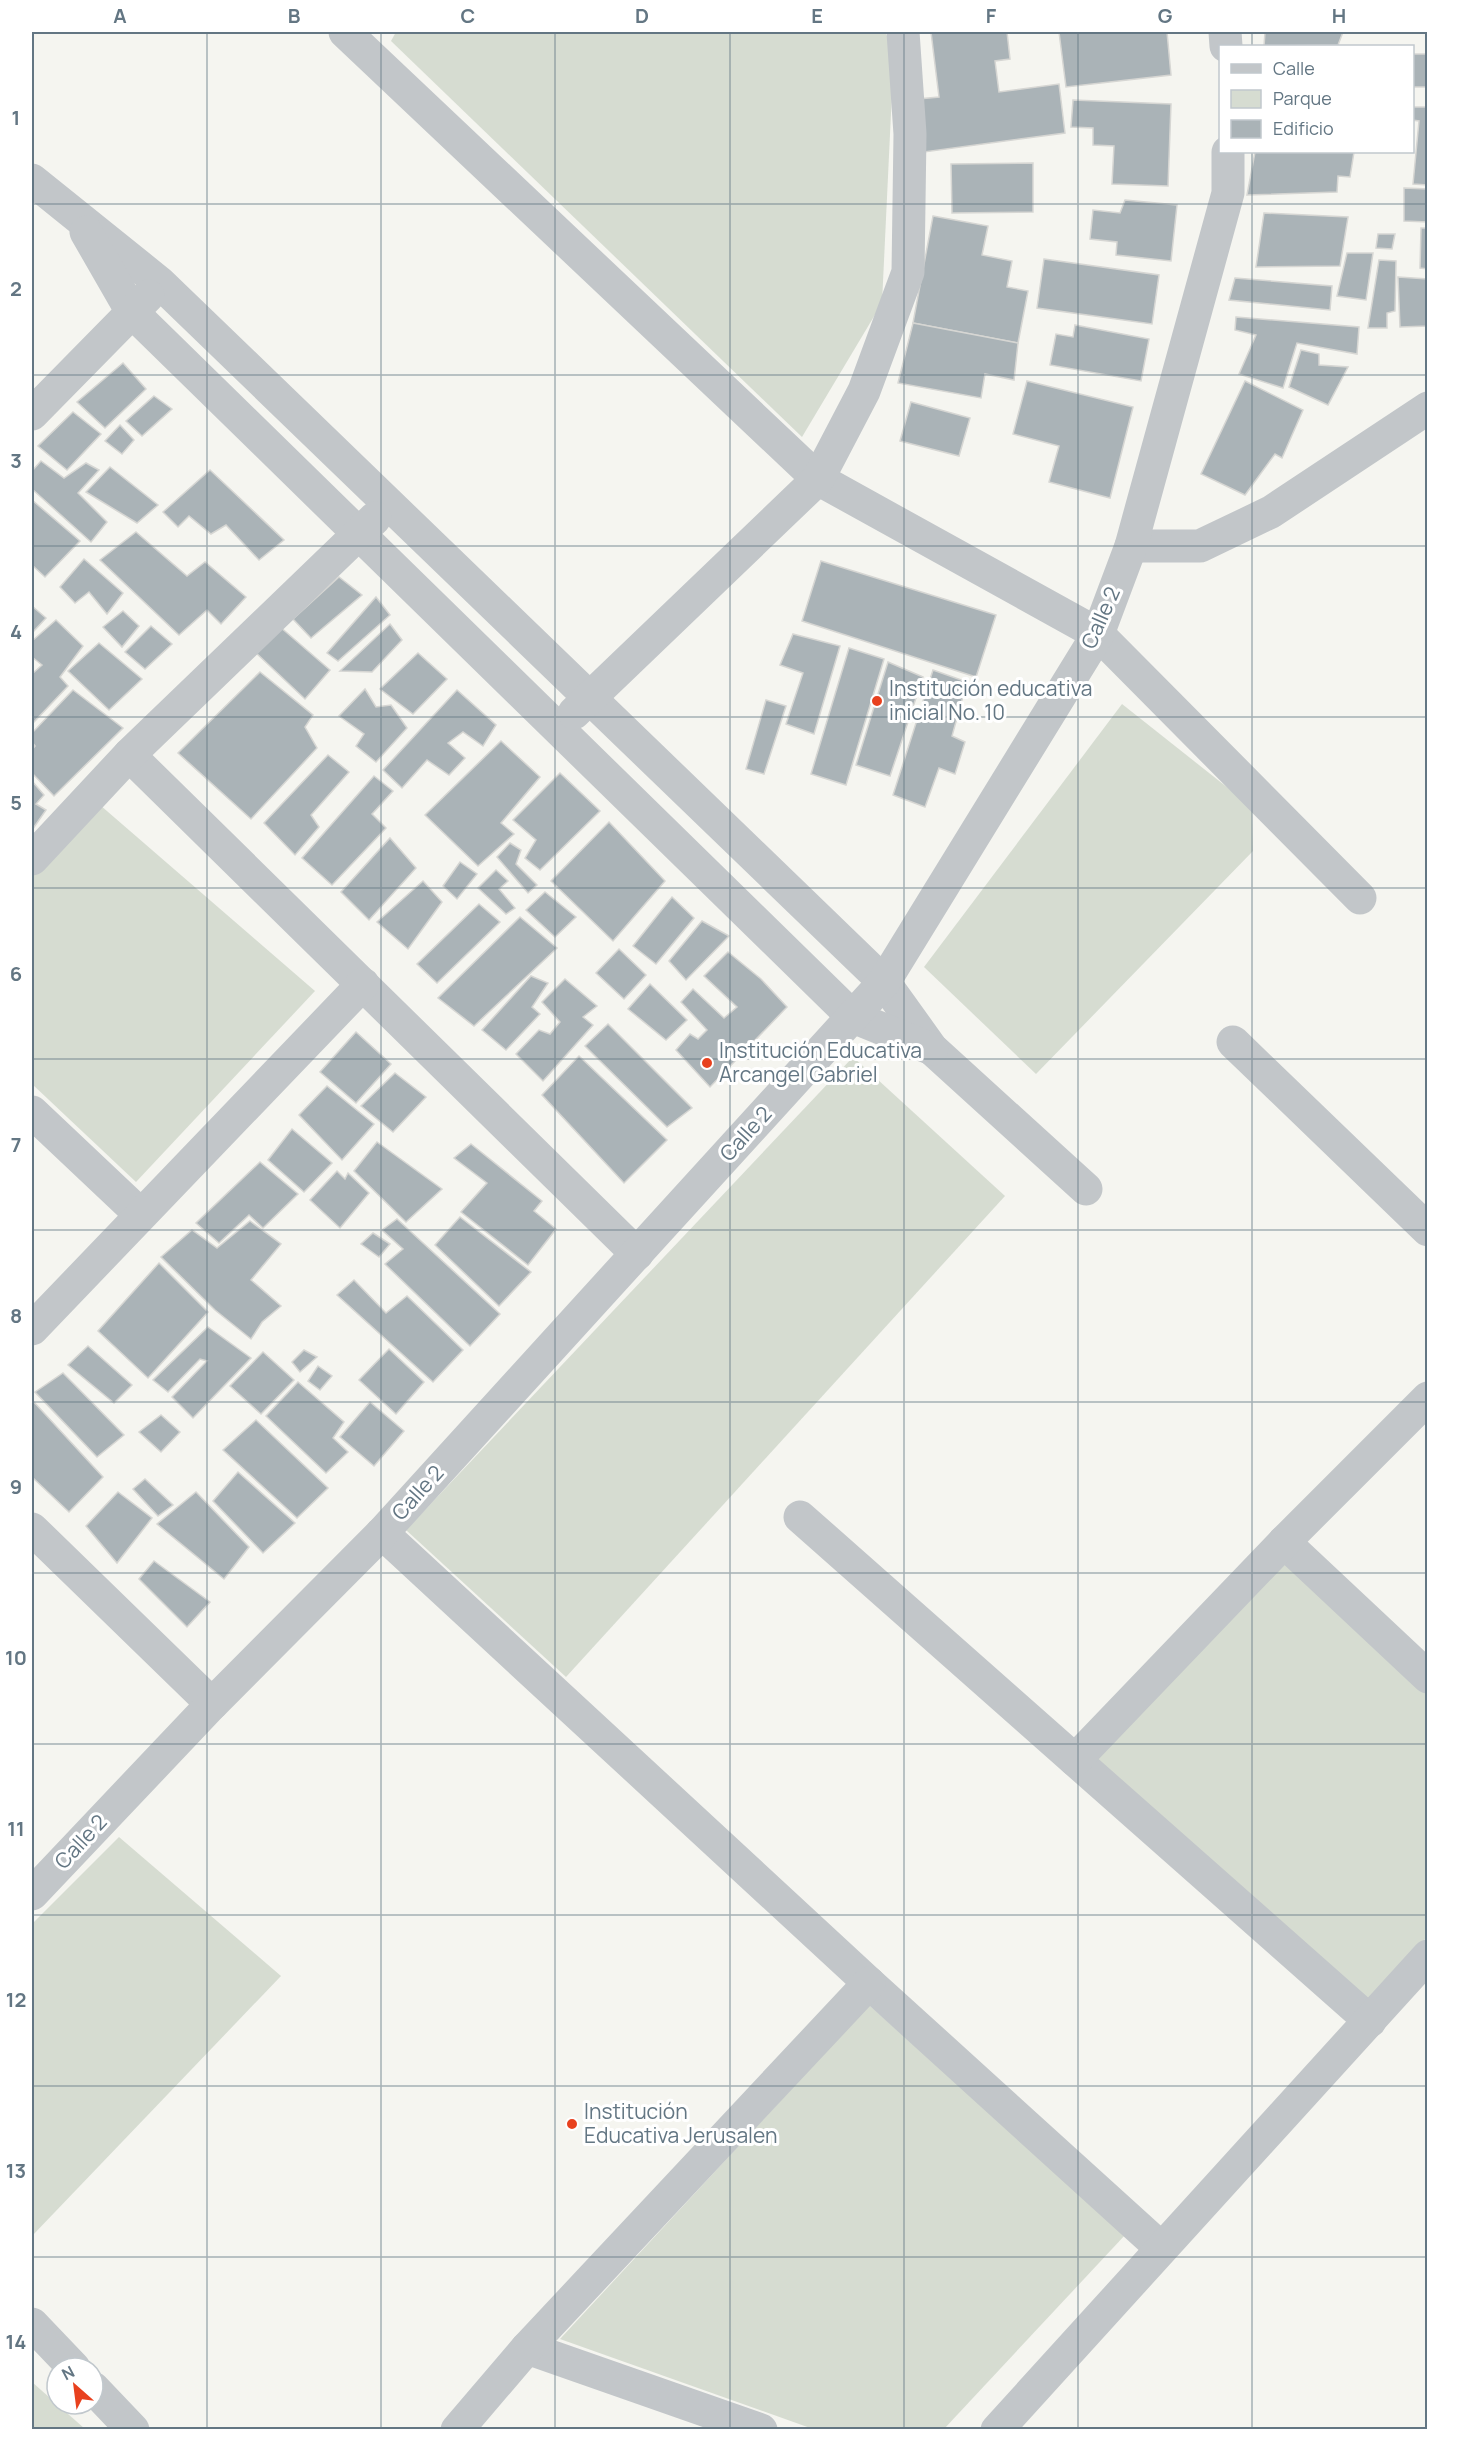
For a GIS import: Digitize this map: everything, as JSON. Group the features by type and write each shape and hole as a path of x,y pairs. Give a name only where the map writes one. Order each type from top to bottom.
{"street":[{"path":"345,32 818,479 1098,633 1360,898"},
{"path":"558,728 818,479 864,391 908,272 910,134 903,32"},
{"name":"Calle 2","path":"32,1894 212,1704 382,1533 884,982 1098,633 1131,546 1228,193 1228,153"},
{"path":"32,180 160,283 391,503 884,982 932,1048 1086,1190"},
{"path":"78,217 132,312 853,1017 932,1048"},
{"path":"32,414 160,283"},
{"path":"1131,546 1200,546 1271,512 1428,408"},
{"path":"32,859 129,755 391,503"},
{"path":"129,755 637,1254"},
{"path":"32,1329 363,984"},
{"path":"1233,1042 1428,1230"},
{"path":"32,1112 140,1214"},
{"path":"1075,1760 1284,1542 1428,1398"},
{"path":"800,1517 1370,2021"},
{"path":"32,1529 212,1704"},
{"path":"382,1533 869,1983 1161,2248"},
{"path":"1284,1542 1428,1677"},
{"path":"997,2430 1428,1956"},
{"path":"458,2430 527,2348 869,1983"},
{"path":"32,2324 63,2356"},
{"path":"527,2348 761,2430"},
{"path":"105,2401 133,2430"}],"green space":[{"path":"396,32 885,32 894,50 882,303 802,437 391,41"},
{"path":"1122,704 1252,807 1253,851 1036,1074 924,967"},
{"path":"100,805 315,991 136,1182 32,1084 32,877"},
{"path":"853,1057 1005,1196 566,1677 406,1530"},
{"path":"1284,1556 1427,1693 1427,1937 1368,2004 1093,1758"},
{"path":"119,1837 281,1976 32,2236 32,1924"},
{"path":"869,2005 1126,2234 944,2429 813,2429 560,2339"},
{"path":"32,2382 45,2394 45,2416 70,2416 85,2429 32,2429"}],"building":[{"path":"931,32 1007,32 1010,59 995,61 999,92 1059,84 1065,133 924,152 918,99 939,97"},
{"path":"1059,32 1167,32 1171,75 1066,87"},
{"path":"1265,32 1343,32 1338,45 1264,45"},
{"path":"1414,54 1428,54 1428,87 1414,87"},
{"path":"1073,100 1171,104 1168,186 1112,184 1114,146 1093,145 1093,128 1071,127"},
{"path":"1414,107 1428,107 1428,185 1413,184 1419,121 1414,120"},
{"path":"1255,153 1354,153 1350,177 1338,176 1337,192 1247,195"},
{"path":"1033,163 1033,212 952,213 951,164"},
{"path":"1404,188 1428,189 1428,222 1404,221"},
{"path":"1125,200 1177,205 1171,261 1116,255 1117,242 1090,239 1093,210 1120,213"},
{"path":"1264,213 1348,217 1340,266 1256,267"},
{"path":"933,216 988,226 982,255 1012,261 1007,287 1028,291 1018,343 913,323"},
{"path":"1421,228 1428,228 1428,269 1420,268"},
{"path":"1378,234 1395,234 1392,249 1376,248"},
{"path":"1347,253 1373,253 1366,300 1337,296"},
{"path":"1044,259 1159,275 1152,324 1037,308"},
{"path":"1379,260 1396,261 1395,311 1387,313 1387,328 1368,328"},
{"path":"1398,277 1428,279 1428,326 1400,327"},
{"path":"1235,278 1332,286 1330,310 1229,300"},
{"path":"1236,317 1359,327 1357,354 1297,343 1283,388 1239,374 1256,335 1235,330"},
{"path":"913,323 1018,343 1014,380 985,374 981,398 898,383"},
{"path":"1075,325 1149,339 1141,381 1050,365 1056,334 1073,337"},
{"path":"1301,350 1319,354 1319,365 1348,367 1328,405 1289,387"},
{"path":"123,363 146,389 105,428 77,402"},
{"path":"1027,381 1133,407 1110,498 1049,482 1059,446 1013,434"},
{"path":"1245,381 1303,410 1282,458 1275,454 1245,495 1201,474"},
{"path":"154,396 172,409 142,436 126,421"},
{"path":"911,402 970,418 959,456 900,441"},
{"path":"73,412 101,434 67,470 38,446"},
{"path":"120,425 134,440 122,454 105,441"},
{"path":"41,461 64,478 86,463 99,470 78,493 107,522 91,542 32,489 32,471"},
{"path":"110,467 158,505 137,523 86,492"},
{"path":"210,470 284,540 259,560 226,525 211,534 189,516 178,527 163,512"},
{"path":"32,500 80,541 45,577 32,565"},
{"path":"136,532 187,576 205,562 246,597 221,624 207,610 179,635 100,560"},
{"path":"84,559 123,593 107,614 89,592 75,603 60,587"},
{"path":"821,561 996,615 976,677 802,621"},
{"path":"339,577 362,595 311,638 293,619"},
{"path":"376,597 390,615 338,661 327,653"},
{"path":"32,606 46,618 32,633"},
{"path":"123,611 139,626 122,647 103,627"},
{"path":"56,620 83,646 60,677 68,686 32,724 32,674 42,665 32,657 32,641"},
{"path":"390,624 402,640 372,672 340,671"},
{"path":"151,626 172,644 145,669 125,652"},
{"path":"279,626 330,670 305,699 253,650"},
{"path":"793,634 840,646 814,734 786,724 803,673 780,665"},
{"path":"99,643 142,679 109,710 68,671"},
{"path":"849,648 884,659 846,785 811,774"},
{"path":"418,653 447,679 413,714 380,689"},
{"path":"888,662 923,677 890,776 856,765"},
{"path":"933,670 967,682 952,736 965,742 955,774 939,768 925,807 893,795"},
{"path":"260,672 313,715 305,727 317,748 251,819 178,753"},
{"path":"365,689 376,707 391,705 407,728 376,762 356,746 364,734 339,716"},
{"path":"73,690 123,728 54,796 32,773 32,750 35,746 32,742 32,733"},
{"path":"457,690 496,725 483,746 463,732 448,743 465,758 449,775 427,760 402,788 383,770"},
{"path":"766,700 786,706 764,774 746,769"},
{"path":"501,741 540,777 501,823 514,834 478,866 425,815"},
{"path":"328,755 349,772 311,815 319,827 295,855 264,823"},
{"path":"560,773 600,811 540,870 525,858 536,840 513,820"},
{"path":"374,776 393,791 372,814 386,828 332,885 302,858"},
{"path":"32,781 44,795 36,804 46,810 32,830"},
{"path":"609,822 665,881 613,941 551,881"},
{"path":"390,838 416,868 369,920 341,892"},
{"path":"510,843 521,850 516,864 537,885 528,893 497,857"},
{"path":"460,862 477,874 457,899 443,886"},
{"path":"496,870 508,881 499,889 515,908 506,914 478,888"},
{"path":"423,881 442,902 408,949 377,922"},
{"path":"545,892 576,917 555,937 526,910"},
{"path":"672,897 694,918 656,964 633,946"},
{"path":"479,904 500,922 437,983 417,964"},
{"path":"520,917 557,948 474,1026 438,998"},
{"path":"702,921 729,936 686,980 669,961"},
{"path":"619,949 646,975 624,999 596,973"},
{"path":"728,952 761,979 787,1007 710,1087 676,1050 690,1034 698,1039 707,1030 681,1002 693,989 724,1018 737,1007 704,976"},
{"path":"531,976 548,983 532,1007 540,1014 506,1050 482,1030"},
{"path":"565,979 597,1006 583,1017 593,1025 543,1081 516,1054 539,1030 550,1034 560,1022 542,1002"},
{"path":"650,984 687,1020 666,1040 628,1009"},
{"path":"608,1024 692,1108 667,1127 585,1046"},
{"path":"356,1032 391,1064 356,1103 320,1072"},
{"path":"579,1056 667,1140 624,1183 542,1095"},
{"path":"395,1073 426,1097 393,1132 361,1106"},
{"path":"327,1086 374,1124 342,1160 299,1115"},
{"path":"292,1129 332,1163 304,1192 268,1160"},
{"path":"377,1142 442,1189 406,1222 354,1171"},
{"path":"471,1144 542,1201 534,1211 556,1229 528,1265 461,1212 487,1183 454,1158"},
{"path":"260,1162 298,1194 263,1228 249,1215 219,1243 196,1223"},
{"path":"337,1171 345,1179 348,1173 369,1193 340,1228 310,1200"},
{"path":"460,1217 531,1272 499,1306 435,1245"},
{"path":"397,1219 500,1314 470,1346 385,1264 403,1249 382,1230"},
{"path":"250,1221 281,1244 251,1280 281,1306 262,1322 251,1339 215,1310 161,1257 192,1230 217,1248"},
{"path":"373,1233 390,1244 379,1257 361,1244"},
{"path":"159,1263 208,1312 148,1378 98,1331"},
{"path":"354,1280 386,1313 407,1296 463,1350 433,1382 337,1295"},
{"path":"208,1327 251,1358 193,1418 172,1397 207,1361 200,1359 168,1392 153,1380"},
{"path":"88,1346 132,1385 114,1403 68,1365"},
{"path":"389,1349 424,1382 396,1414 359,1380"},
{"path":"304,1350 317,1357 300,1372 292,1362"},
{"path":"263,1352 294,1380 261,1414 230,1386"},
{"path":"318,1366 332,1376 320,1390 308,1381"},
{"path":"63,1373 124,1435 97,1457 35,1392"},
{"path":"298,1382 344,1422 333,1438 348,1452 326,1473 266,1416"},
{"path":"32,1400 103,1477 69,1512 32,1477"},
{"path":"370,1402 404,1431 374,1466 340,1437"},
{"path":"161,1415 180,1432 161,1452 139,1432"},
{"path":"256,1420 328,1488 297,1518 223,1450"},
{"path":"238,1472 295,1523 263,1553 213,1501"},
{"path":"145,1479 173,1505 158,1516 133,1489"},
{"path":"118,1492 152,1518 117,1563 86,1526"},
{"path":"196,1492 249,1547 224,1579 157,1524"},
{"path":"154,1561 210,1602 187,1627 139,1579"}],"place":[{"name":"Institución educativa inicial No. 10","path":"877,701"},
{"name":"Institución Educativa Arcangel Gabriel","path":"707,1063"},
{"name":"Institución Educativa Jerusalen","path":"572,2124"}]}
